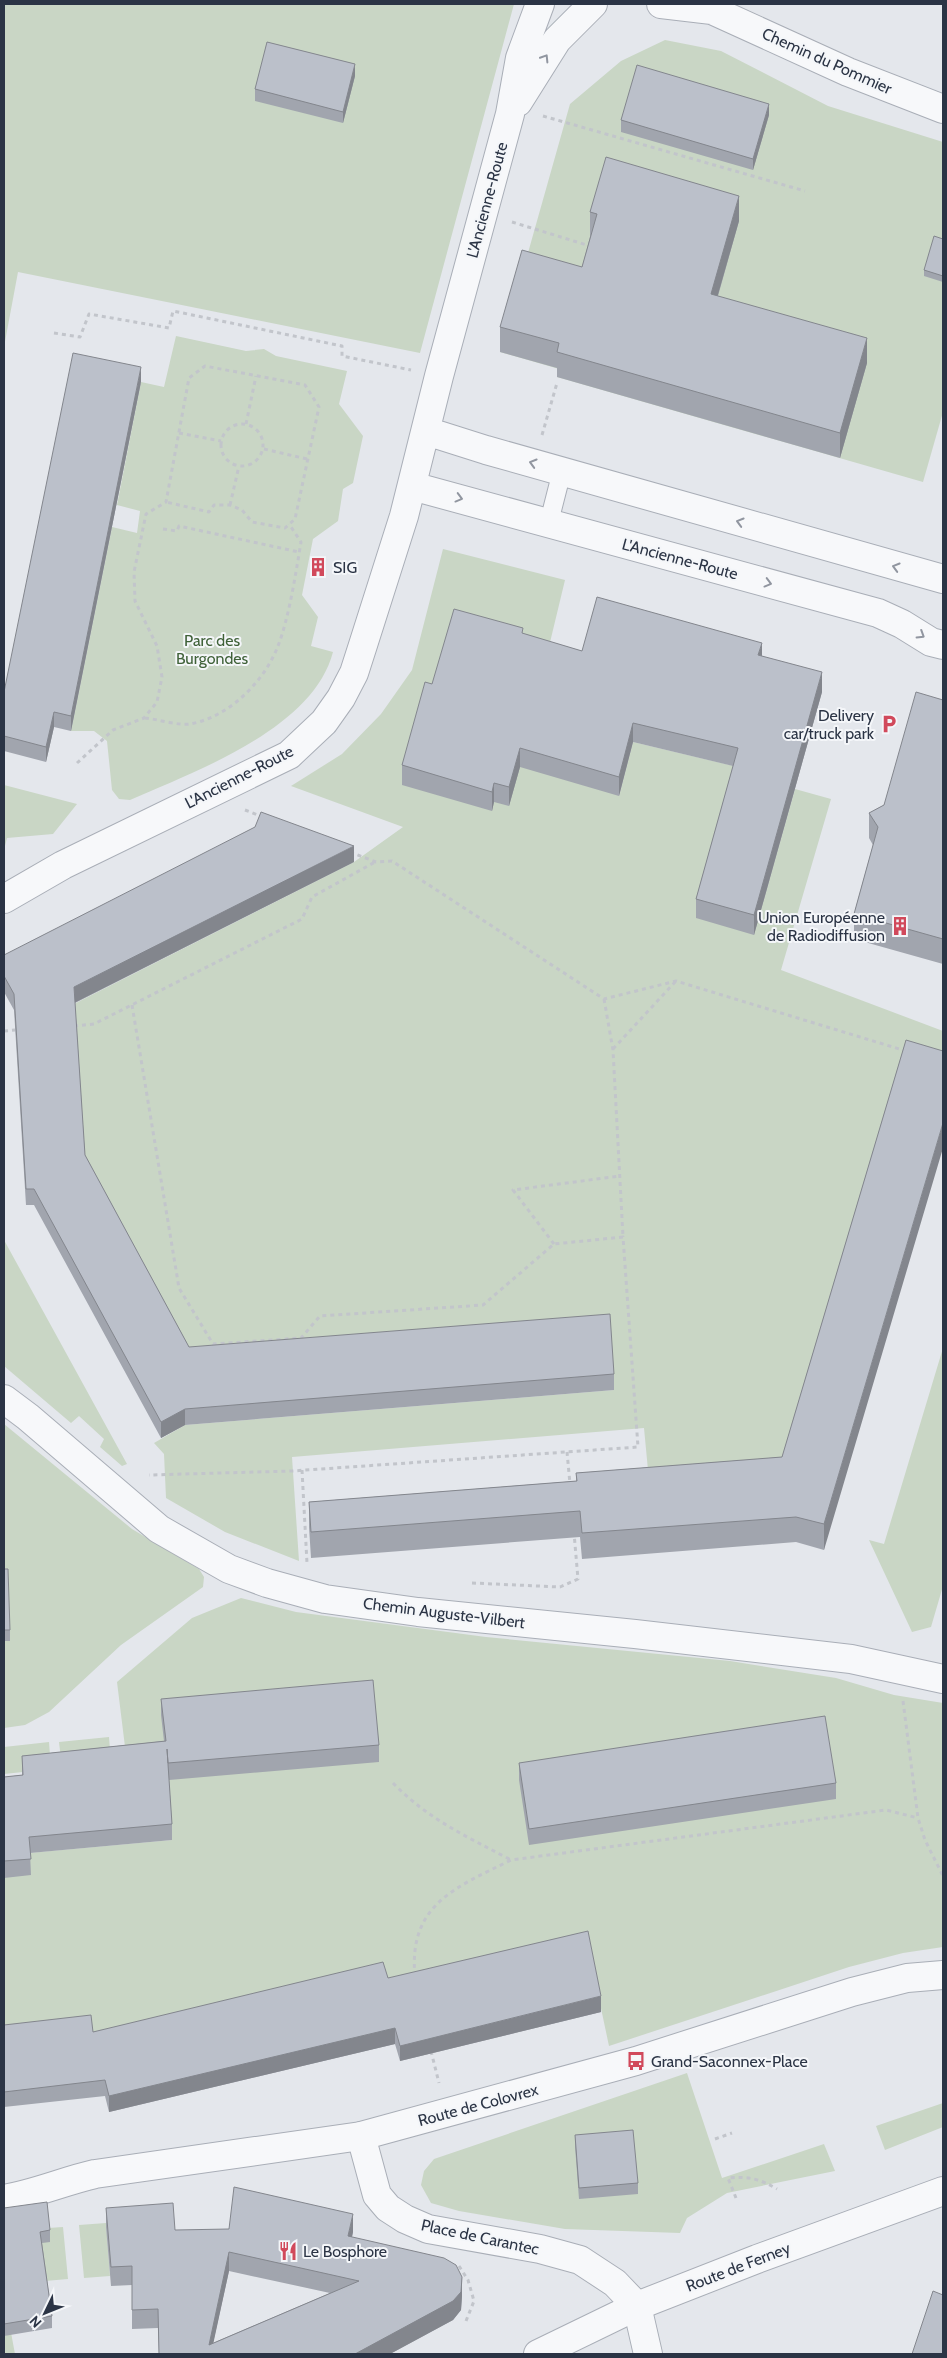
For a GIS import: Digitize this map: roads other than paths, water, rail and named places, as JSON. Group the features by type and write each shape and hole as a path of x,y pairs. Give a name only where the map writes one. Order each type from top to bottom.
{"street":[{"name":"L'Ancienne-Route","path":"523,114 520,58 540,4"},
{"name":"L'Ancienne-Route","path":"4,899 71,861 288,755 324,722 341,698 354,673 363,645 523,114 548,52 567,28 593,4"},
{"name":"Chemin du Pommier","path":"661,4 708,7 848,72 943,109"},
{"path":"426,431 943,579"},
{"name":"L'Ancienne-Route","path":"412,486 878,613 902,624 931,642 943,645"},
{"name":"Chemin Auguste-Vilbert","path":"4,1399 28,1416 159,1529 228,1569 267,1583 325,1599 418,1612 635,1634 851,1659 943,1679"},
{"name":"Route de Colovrex","path":"4,2199 29,2195 65,2181 95,2174 361,2136 636,2061 852,1992 907,1978 943,1976"},
{"name":"Place de Carantec","path":"361,2136 377,2195 388,2208 405,2219 428,2229 540,2249 580,2260 615,2283 637,2306"},
{"name":"Route de Ferney","path":"538,2354 637,2306 757,2258 943,2191"},
{"path":"637,2306 648,2354"}],"lane":[{"path":"548,522 562,471"}],"place":[{"name":"SIG","path":"318,567"},
{"name":"Delivery car/truck park","path":"889,724"},
{"name":"Union Européenne de Radiodiffusion","path":"900,926"},
{"name":"Grand-Saconnex-Place","path":"636,2061"},
{"name":"Le Bosphore","path":"288,2251"}],"park label":[{"name":"Parc des Burgondes","path":"212,649"}]}
